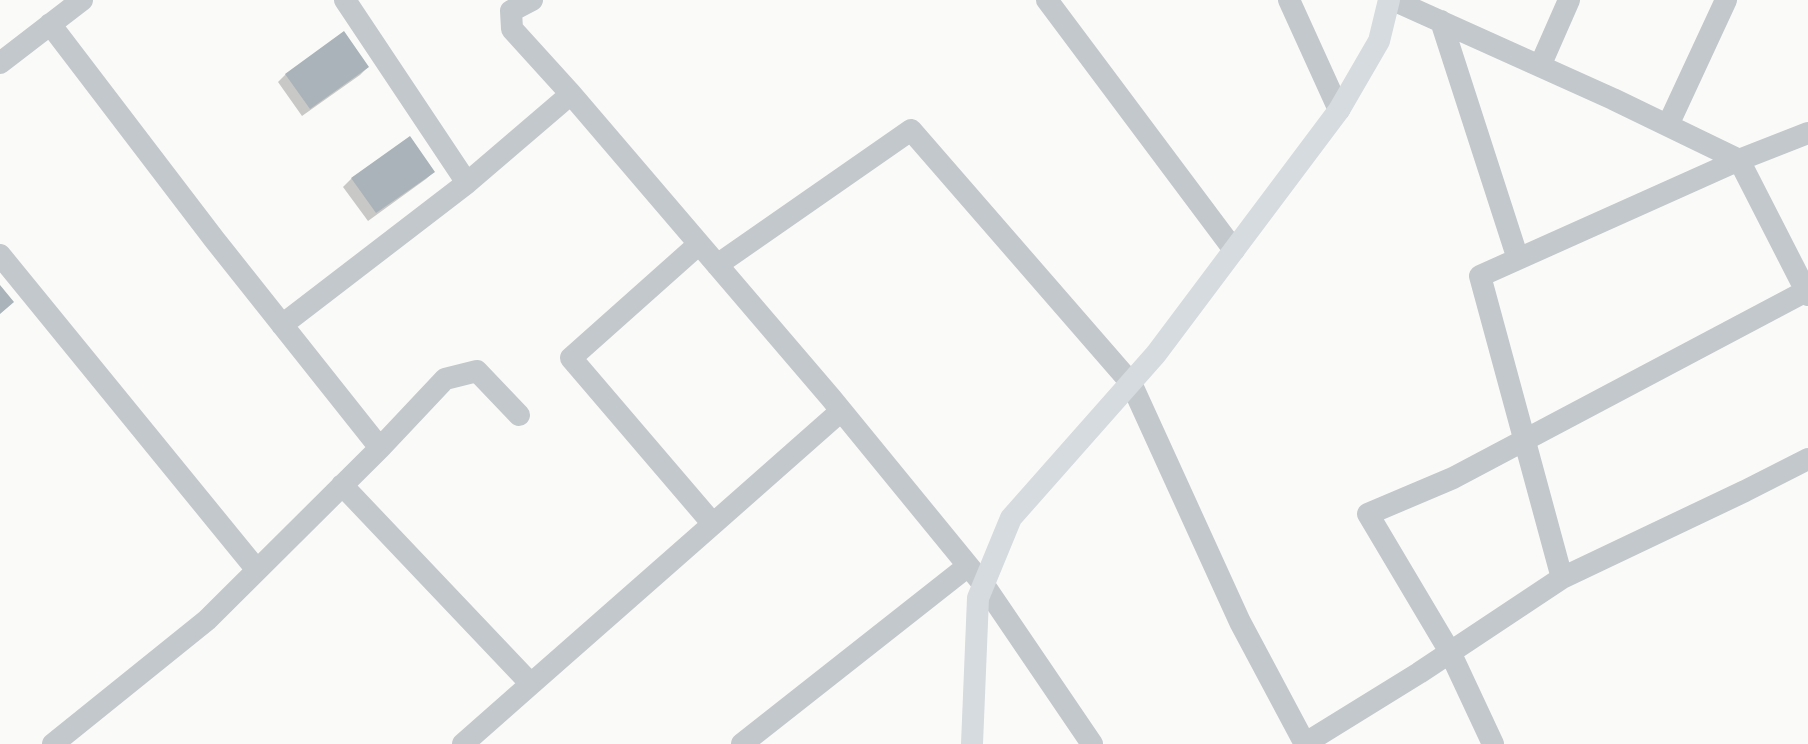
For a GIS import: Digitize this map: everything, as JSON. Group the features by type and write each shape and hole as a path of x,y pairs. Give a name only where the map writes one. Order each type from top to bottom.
{"street":[{"path":"0,63 82,0"},
{"path":"345,0 467,183"},
{"path":"532,0 511,11 512,28 571,94 841,410 984,585 1092,744"},
{"path":"1048,0 1234,250"},
{"path":"1289,0 1339,110"},
{"path":"972,744 978,598 1011,518 1156,354 1339,110 1380,41 1389,0"},
{"path":"1393,0 1668,125 1739,160 1807,293 1523,440 1453,478 1368,514 1450,652 1493,744"},
{"path":"1540,66 1568,0"},
{"path":"1668,125 1726,0"},
{"path":"1441,21 1518,259"},
{"path":"50,24 214,239 380,448"},
{"path":"282,325 467,183 571,94"},
{"path":"717,265 911,130 1131,383 1240,622 1304,744 1450,652 1562,578 1745,492 1808,459"},
{"path":"1562,578 1523,440 1480,276 1739,160 1808,133"},
{"path":"698,244 571,358 713,524"},
{"path":"0,254 257,570"},
{"path":"53,744 207,620 380,448 445,379 477,371 519,415"},
{"path":"463,744 841,410"},
{"path":"342,485 531,684"},
{"path":"742,744 968,566"}],"building":[{"path":"344,31 369,67 310,109 285,74"},
{"path":"410,136 435,172 376,213 351,178"},
{"path":"0,285 14,302 0,314"}]}
